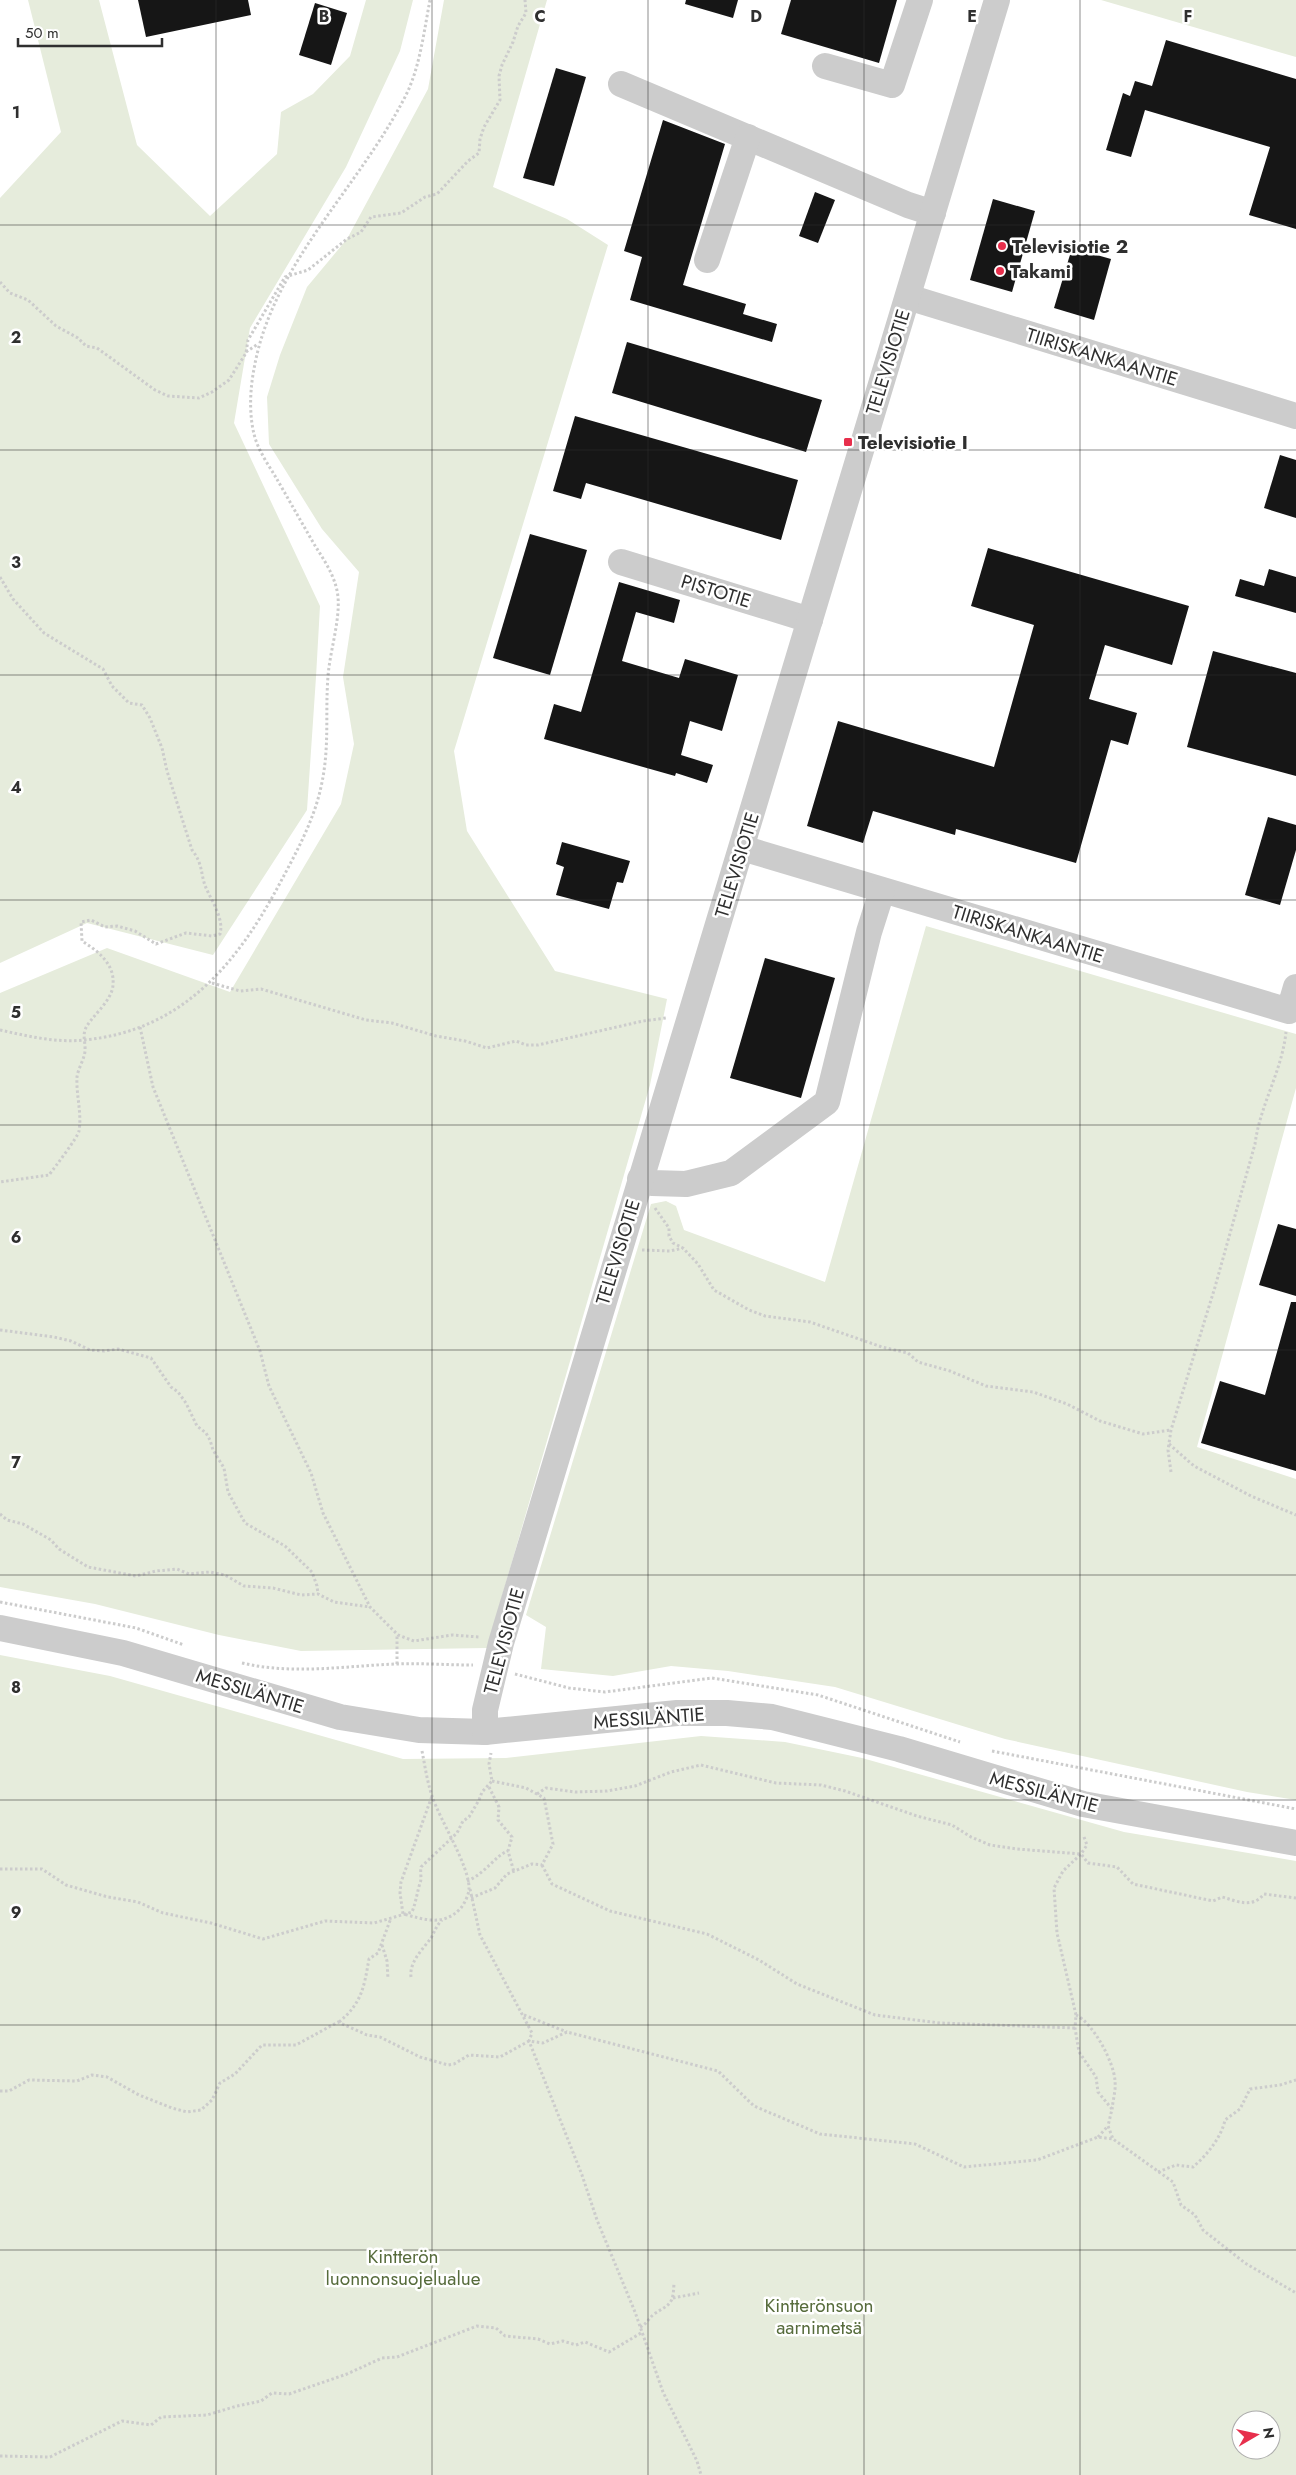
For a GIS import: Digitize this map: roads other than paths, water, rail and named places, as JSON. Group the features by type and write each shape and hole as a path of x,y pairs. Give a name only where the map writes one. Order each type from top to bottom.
{"street":[{"path":"825,66 892,85 920,0"},
{"name":"TELEVISIOTIE","path":"489,1732 485,1710 501,1643 997,0"},
{"path":"621,84 908,205 933,213"},
{"path":"707,260 748,137"},
{"name":"TIIRISKANKAANTIE","path":"908,297 1296,416"},
{"name":"PISTOTIE","path":"621,562 810,620"},
{"name":"TIIRISKANKAANTIE","path":"742,848 1292,1013"},
{"path":"638,1188 652,1183 686,1184 731,1174 827,1102 869,932 882,891"},
{"path":"1292,1013 1296,987"},
{"name":"MESSILÄNTIE","path":"0,1628 124,1653 340,1717 419,1730 489,1732 677,1714 727,1713 772,1717 899,1749 1083,1804 1296,1843"}],"place":[{"name":"Televisiotie 2","path":"1002,246"},
{"name":"Takami","path":"1000,271"},
{"name":"Televisiotie I","path":"848,442"}],"park label":[{"name":"Kintterön luonnonsuojelualue","path":"403,2267"},
{"name":"Kintterönsuon aarnimetsä","path":"819,2316"}]}
